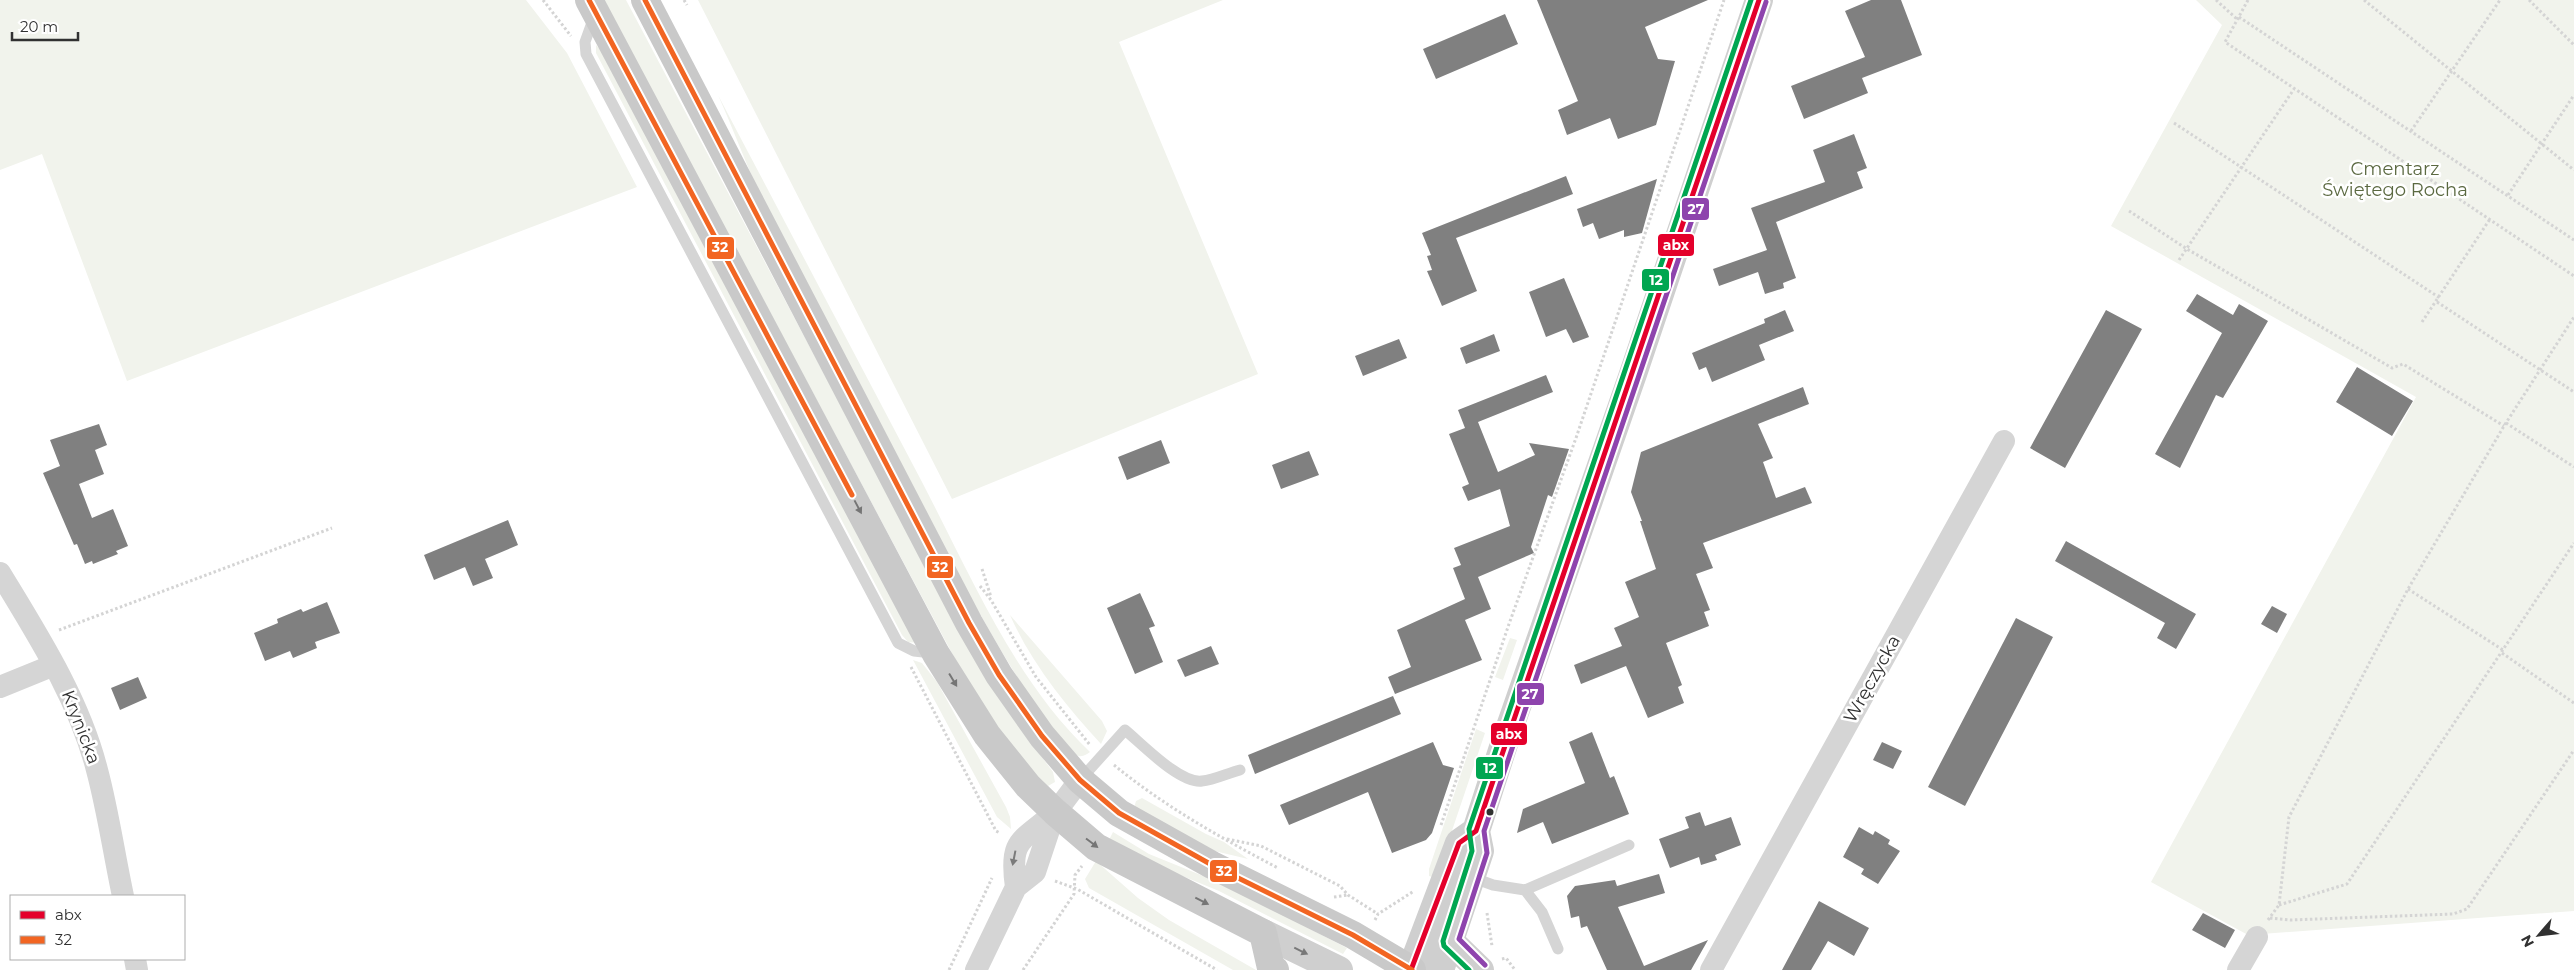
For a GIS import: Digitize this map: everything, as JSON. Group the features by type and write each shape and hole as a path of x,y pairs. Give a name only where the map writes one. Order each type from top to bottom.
{"main road":[{"path":"645,0 974,631 1020,707 1080,780 1119,813 1212,865 1353,935 1411,970"},
{"path":"593,6 936,654 987,736 1028,786 1096,847 1263,933 1271,968 1275,970"}],"street":[{"path":"1440,970 1480,851 1476,831 1505,741 1633,374 1759,0"},
{"name":"Wręczycka","path":"1711,970 2004,442"},
{"name":"Krynicka","path":"0,573 39,638 69,694 97,768 122,895"},
{"path":"0,687 54,665"},
{"path":"1016,887 1012,862 1019,842 1055,812 1080,780"},
{"path":"976,970 1016,887 1035,872 1055,812"},
{"path":"1411,970 1459,843 1476,831"},
{"path":"1263,933 1339,970"},
{"path":"2238,970 2257,937"},
{"path":"1450,941 1491,962"}],"lane":[{"path":"593,6 585,42 586,54 898,643 914,650 936,654"},
{"path":"1080,780 1125,730 1175,771 1192,781 1202,782 1240,770"},
{"path":"1471,877 1493,885 1525,890 1629,845"},
{"path":"1525,890 1542,912 1558,949"}],"path":[{"path":"543,0 586,54"},
{"path":"684,0 687,5"},
{"path":"1438,834 1509,624 1580,429 1724,0"},
{"path":"2216,0 2239,18 2574,240"},
{"path":"2248,0 2225,42 2574,276"},
{"path":"2364,0 2541,146 2574,170"},
{"path":"2411,131 2500,0"},
{"path":"2528,0 2574,46"},
{"path":"2179,260 2243,168 2294,89"},
{"path":"2508,195 2574,95"},
{"path":"2174,123 2440,298"},
{"path":"2129,211 2187,249 2392,368 2403,364 2574,467"},
{"path":"2422,322 2440,298 2490,220"},
{"path":"2437,302 2574,392"},
{"path":"2574,317 2505,425 2408,589 2289,818 2279,905 2346,884 2574,543"},
{"path":"39,638 332,528"},
{"path":"982,569 991,600"},
{"path":"2408,589 2574,703"},
{"path":"983,591 991,600 1036,677 1094,749"},
{"path":"898,643 996,831 1019,842"},
{"path":"2270,918 2290,920 2453,914 2467,909 2574,750"},
{"path":"1107,760 1139,785 1238,848 1284,871"},
{"path":"1226,839 1260,846 1340,886 1348,895 1378,914"},
{"path":"1023,970 1074,894 1075,875 1084,863"},
{"path":"1374,922 1378,914 1422,886"},
{"path":"1074,888 1217,970"},
{"path":"1327,893 1336,898 1348,895"},
{"path":"1486,908 1491,962 1506,958 1515,970"}],"green space":[{"path":"0,0 526,0 567,53 637,187 127,381 42,154 0,170"},
{"path":"603,0 626,0 918,551 1015,721 1053,772 1055,782 1048,786 1035,777 1011,750 988,717 961,670"},
{"path":"698,0 1223,0 1119,42 1258,374 952,499"},
{"name":"Cmentarz Świętego Rocha","path":"2196,0 2574,0 2574,911 2248,935 2151,882 2416,397 2111,226 2222,25"},
{"path":"596,45 603,52 918,643 908,642 902,635 596,53"},
{"path":"718,95 922,482 976,589 1016,659 1038,692 1063,724 1090,752 1079,756 1054,732 1016,674 968,593 864,400 781,237"},
{"path":"1010,615 1102,721 1107,731 1101,744 1050,683 1028,650"},
{"path":"1510,638 1517,640 1503,680 1495,677"},
{"path":"913,660 922,663 937,682 1006,807 1010,817 1011,829 997,817"},
{"path":"1476,729 1485,733 1436,878 1429,876 1429,869"},
{"path":"1142,798 1224,842 1248,859 1202,848 1134,808 1136,801"},
{"path":"1113,832 1149,854 1223,884 1347,948 1343,954 1219,891 1151,863 1109,840"},
{"path":"1096,861 1138,898 1169,920 1256,970 1233,970 1089,888 1085,879"}],"building":[{"path":"1537,0 1708,0 1645,27 1658,59 1675,61 1656,125 1618,139 1610,118 1567,135 1558,110 1578,101"},
{"path":"1871,0 1901,0 1922,55 1862,78 1868,93 1804,119 1791,86 1865,57 1845,11"},
{"path":"1505,14 1518,44 1436,79 1423,49"},
{"path":"1854,134 1867,168 1857,172 1863,188 1776,222 1796,278 1783,283 1784,288 1765,294 1758,272 1719,286 1713,269 1767,250 1751,208 1825,182 1813,150"},
{"path":"1566,176 1573,194 1456,238 1477,291 1442,306 1427,271 1432,270 1427,256 1431,255 1422,233"},
{"path":"1657,179 1642,233 1624,237 1624,230 1599,239 1593,223 1583,227 1577,209"},
{"path":"1564,278 1589,337 1573,343 1566,329 1546,337 1529,292"},
{"path":"2197,294 2233,315 2239,304 2268,321 2223,398 2216,395 2180,468 2155,454 2222,333 2186,311"},
{"path":"1785,310 1794,331 1759,345 1765,360 1712,382 1706,367 1699,370 1692,353 1765,323 1764,319"},
{"path":"2106,310 2142,329 2065,468 2030,448"},
{"path":"1494,334 1500,351 1466,364 1460,348"},
{"path":"1399,339 1407,358 1363,376 1355,356"},
{"path":"2357,367 2413,401 2392,436 2336,402"},
{"path":"1546,375 1553,392 1478,422 1498,472 1535,455 1529,443 1569,449 1552,497 1548,495 1531,547 1534,553 1478,577 1491,609 1465,620 1482,660 1395,694 1388,677 1411,667 1397,630 1465,599 1453,568 1461,565 1454,548 1510,526 1500,489 1468,501 1462,487 1469,484 1449,434 1465,428 1458,410"},
{"path":"1803,387 1809,404 1758,424 1773,458 1763,462 1776,498 1805,487 1812,503 1703,543 1713,568 1696,574 1710,610 1704,612 1709,626 1666,643 1682,685 1678,687 1684,703 1648,718 1626,666 1581,684 1574,665 1622,646 1614,628 1639,617 1625,582 1656,569 1640,521 1642,521 1631,492 1641,452"},
{"path":"99,424 107,445 95,450 104,474 79,484 92,518 113,509 128,546 116,551 118,554 93,564 92,561 85,564 77,544 74,545 43,473 60,466 50,440"},
{"path":"1161,440 1170,463 1127,480 1118,457"},
{"path":"1309,451 1319,475 1281,489 1272,465"},
{"path":"508,520 518,545 485,559 493,578 473,586 465,567 434,580 424,555"},
{"path":"2066,541 2196,614 2176,649 2157,638 2165,623 2055,561"},
{"path":"1140,593 1155,626 1149,628 1163,662 1135,674 1107,608"},
{"path":"327,602 340,633 315,642 317,648 293,658 290,651 265,661 254,633 278,623 277,619 301,609 303,612"},
{"path":"2272,606 2287,614 2277,633 2261,624"},
{"path":"2016,618 2053,637 1965,806 1928,787"},
{"path":"1211,646 1219,664 1185,677 1177,660"},
{"path":"138,677 147,698 120,710 111,688"},
{"path":"1393,696 1401,714 1255,774 1248,755"},
{"path":"1592,732 1610,778 1614,776 1629,814 1552,844 1543,822 1517,833 1523,809 1585,783 1569,742"},
{"path":"1433,742 1443,765 1454,768 1432,833 1426,840 1392,853 1368,792 1289,825 1280,805"},
{"path":"1882,742 1902,751 1893,769 1873,760"},
{"path":"1700,812 1705,826 1731,817 1741,845 1715,855 1717,860 1701,865 1699,857 1670,868 1659,839 1689,828 1685,817"},
{"path":"1859,827 1873,835 1875,831 1890,840 1888,844 1900,851 1878,884 1861,874 1864,869 1843,857"},
{"path":"1659,874 1665,893 1618,907 1644,966 1708,940 1691,970 1607,970 1587,926 1581,928 1579,916 1571,918 1567,896 1575,886 1615,880 1617,886"},
{"path":"1819,901 1869,928 1854,956 1828,941 1811,970 1782,970"},
{"path":"2203,913 2235,930 2225,948 2192,930"}],"transit line":[{"name":"32","path":"589,0 852,495"},
{"name":"32","path":"645,0 969,623 999,675 1042,736 1080,780 1119,813 1212,865 1353,935 1412,970"},
{"name":"12","path":"1469,970 1444,946 1443,941 1472,851 1469,829 1751,0"},
{"name":"abx","path":"1411,970 1459,843 1476,831 1759,0"},
{"name":"27","path":"1485,965 1459,939 1487,853 1484,831 1766,2"}]}
